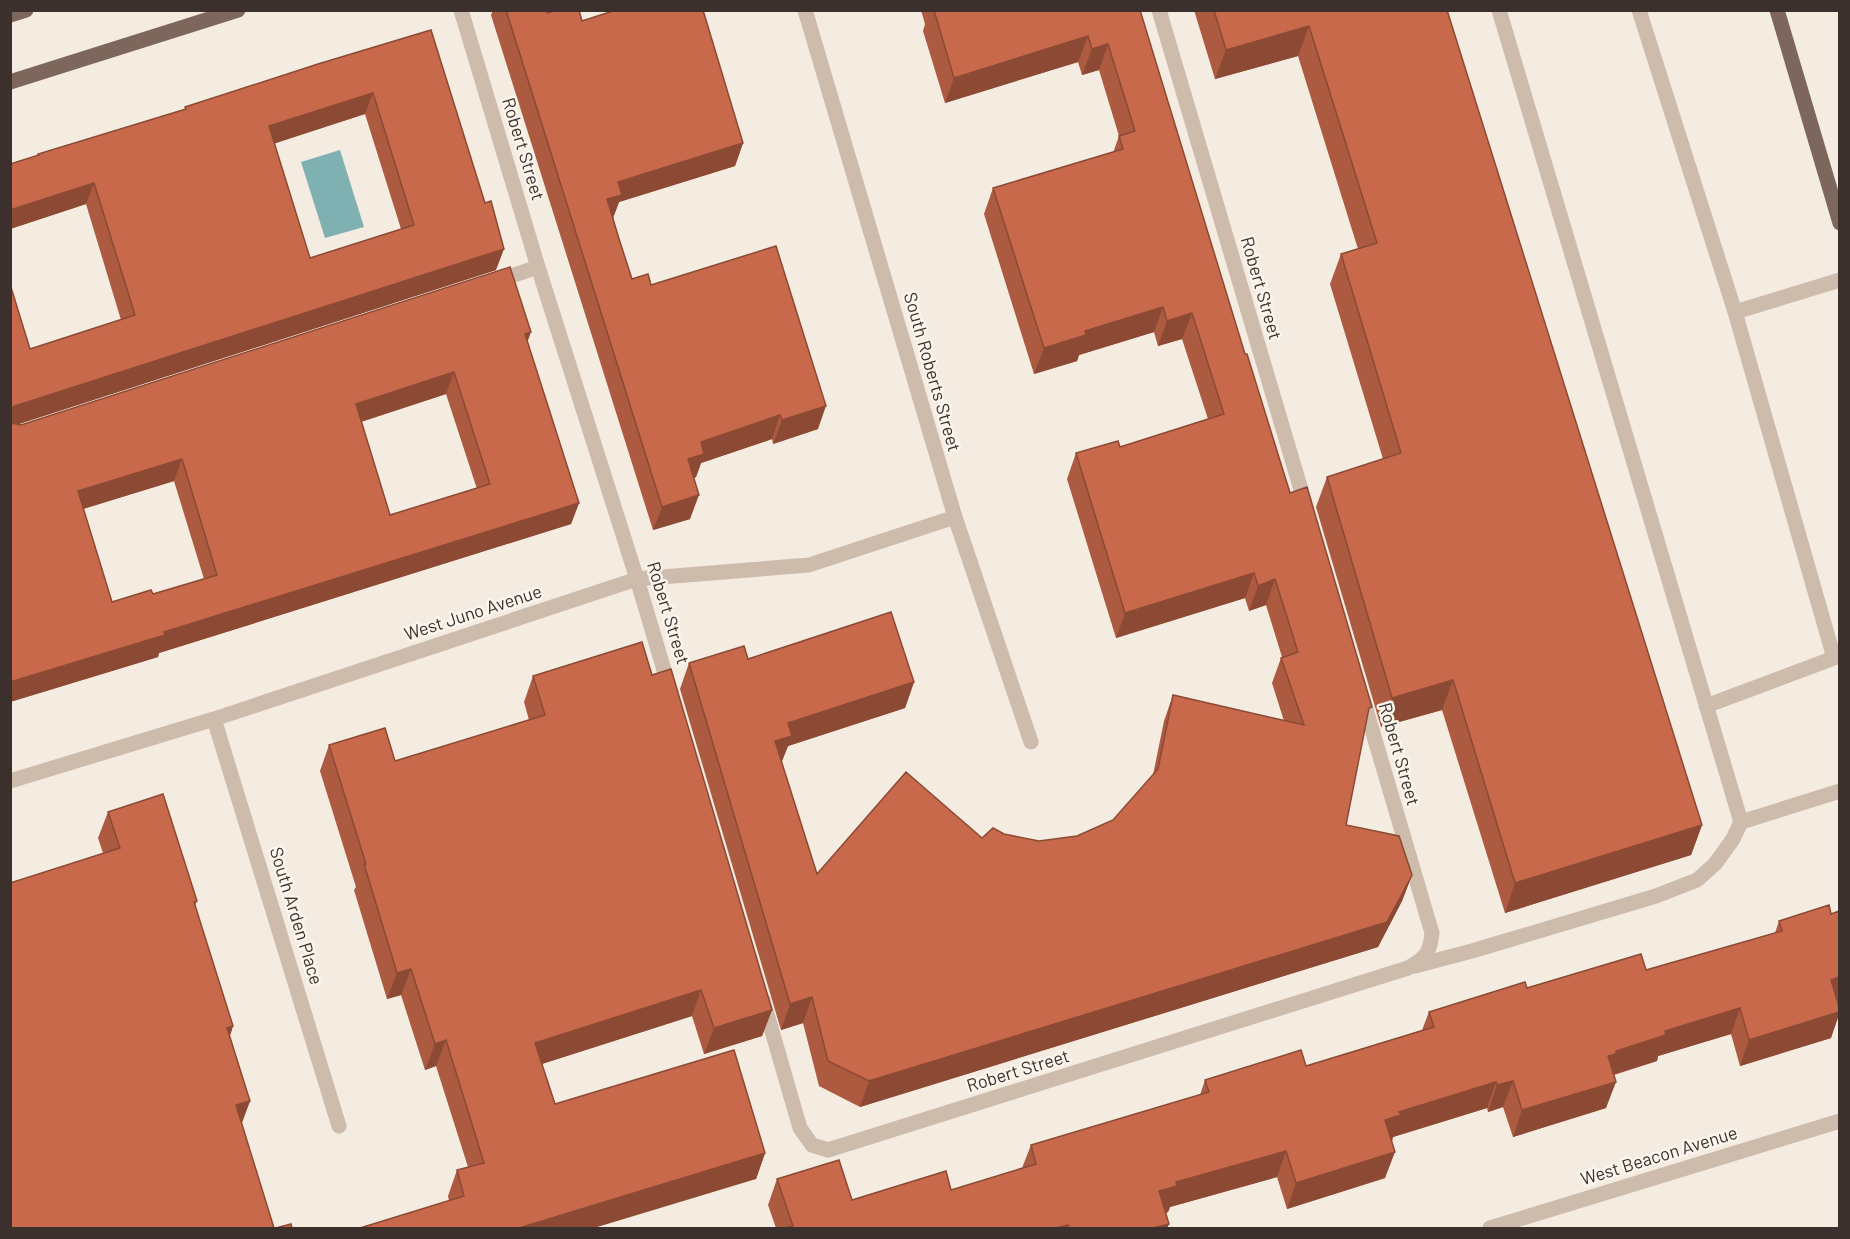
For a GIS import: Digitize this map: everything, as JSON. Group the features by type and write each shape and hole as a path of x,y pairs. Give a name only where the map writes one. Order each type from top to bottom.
{"main road":[{"path":"10,15 26,10"},
{"path":"10,82 238,10"},
{"path":"1777,10 1839,223"}],"street":[{"name":"Robert Street","path":"461,10 538,267 638,579 675,705"},
{"name":"South Roberts Street","path":"805,10 955,517 1030,742"},
{"name":"Robert Street","path":"1159,10 1311,523"},
{"path":"1408,968 1569,923 1656,896 1697,880 1715,864 1733,839 1741,822 1499,10"},
{"path":"1639,10 1735,312 1837,657 1706,706"},
{"path":"482,285 538,267"},
{"path":"1735,312 1839,280"},
{"name":"West Juno Avenue","path":"10,781 214,719 638,579 808,565 955,517"},
{"name":"Robert Street","path":"760,991 800,1128 812,1145 828,1150 1408,968 1424,959 1431,946 1432,933 1358,683"},
{"name":"South Arden Place","path":"214,719 339,1126"},
{"path":"1741,822 1839,791"},
{"name":"West Beacon Avenue","path":"1490,1228 1839,1121"}],"water":[{"path":"340,150 364,227 325,238 301,162"}],"building":[{"path":"506,10 546,10 547,13 557,10 579,10 582,21 616,10 703,10 743,143 618,182 622,195 607,199 619,239 632,279 648,274 651,285 776,246 826,406 782,420 780,415 701,442 704,454 688,459 699,495 662,507"},
{"path":"934,10 1140,10 1290,493 1307,487 1372,707 1369,708 1346,825 1399,836 1412,875 1387,922 869,1081 828,1061 812,997 790,1004 689,663 744,646 748,659 891,612 914,682 788,723 792,736 775,741 817,874 906,772 982,838 993,828 1004,834 1039,841 1077,836 1113,820 1158,769 1173,695 1304,725 1281,658 1298,652 1275,579 1258,586 1254,573 1125,613 1076,453 1118,441 1120,447 1224,414 1192,313 1167,321 1163,307 1085,331 1086,335 1044,348 993,188 1123,149 1119,136 1135,131 1108,44 1092,49 1088,36 954,78"},
{"path":"1214,10 1447,10 1702,825 1515,883 1453,680 1392,698 1327,477 1401,453 1341,254 1377,243 1309,26 1226,50"},
{"path":"431,30 485,203 491,201 504,249 10,409 10,284 30,349 135,315 94,183 10,210 10,164 186,109 185,107","holes":["373,93 414,225 310,258 269,126"]},
{"path":"510,267 531,332 525,334 579,503 10,682 10,421 21,425","holes":["454,372 490,484 390,515 356,404","182,459 217,575 153,594 151,590 112,602 78,491"]},
{"path":"642,642 652,675 671,669 772,1010 714,1028 701,990 535,1043 555,1104 734,1050 765,1153 519,1228 360,1228 464,1196 457,1170 484,1163 446,1040 435,1044 411,969 397,973 329,745 385,728 395,761 545,715 533,676"},
{"path":"163,794 233,1026 227,1028 250,1101 236,1105 274,1228 10,1228 10,883 120,848 108,812"},
{"path":"1829,905 1831,914 1839,911 1839,977 1831,980 1839,1012 1749,1040 1740,1008 1665,1031 1666,1035 1616,1051 1616,1054 1608,1056 1616,1082 1522,1110 1513,1081 1497,1085 1496,1082 1399,1112 1401,1115 1385,1120 1395,1152 1296,1183 1286,1151 1176,1182 1177,1186 1159,1191 1169,1224 1153,1228 1069,1228 1068,1225 1056,1228 785,1228 793,1226 777,1179 839,1160 852,1200 946,1171 951,1190 1036,1164 1031,1145 1209,1092 1205,1080 1301,1050 1306,1066 1434,1027 1429,1012 1525,982 1527,988 1641,954 1646,970 1782,931 1779,921"},
{"path":"291,1224 292,1228 276,1228"}]}
